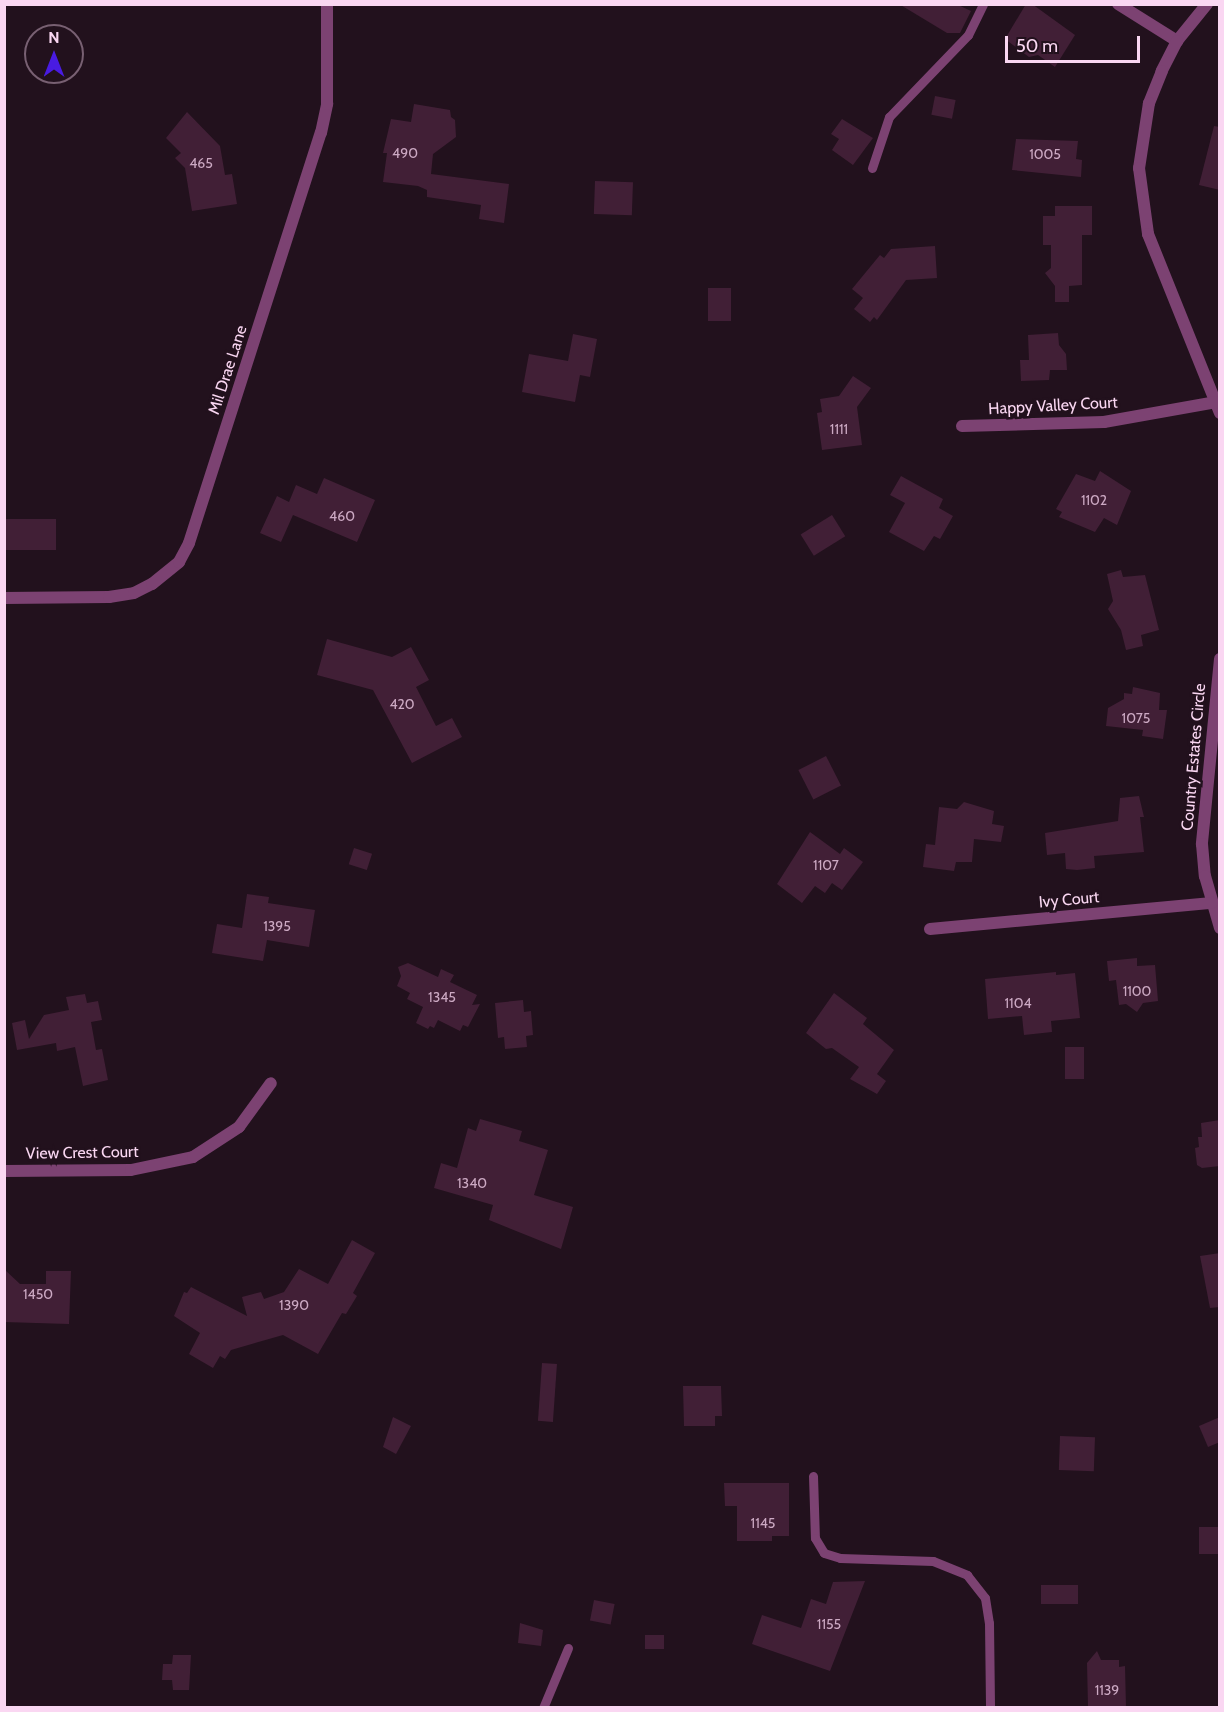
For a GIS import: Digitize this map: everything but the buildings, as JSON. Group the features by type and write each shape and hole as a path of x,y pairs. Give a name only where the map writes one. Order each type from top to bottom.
{"street":[{"name":"Mil Drae Lane","path":"4,597 109,597 134,593 160,579 179,562 189,543 321,133 327,104 327,4"},
{"path":"1118,4 1177,41"},
{"path":"1206,4 1177,41 1149,103 1139,168 1141,200 1160,268 1218,408"},
{"name":"Happy Valley Court","path":"962,426 1104,422 1218,408"},
{"name":"Country Estates Circle","path":"1220,659 1202,844 1212,903 1220,928"},
{"name":"Ivy Court","path":"930,929 1212,903"},
{"name":"View Crest Court","path":"4,1171 131,1170 193,1156 239,1127 271,1083"}],"lane":[{"path":"872,168 889,117 968,35 983,4"},
{"path":"813,1476 815,1538 824,1553 840,1558 933,1561 967,1575 985,1598 989,1623 990,1707"},
{"path":"543,1707 568,1648"}]}
